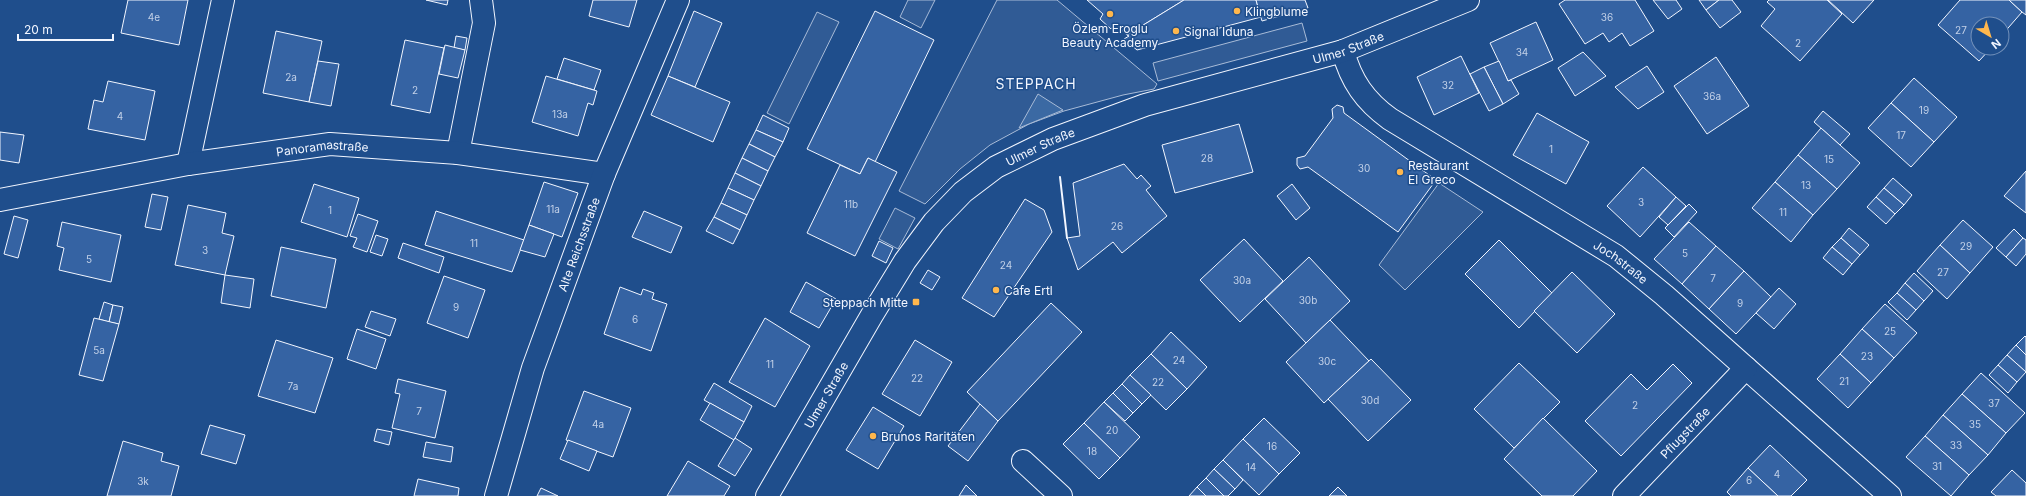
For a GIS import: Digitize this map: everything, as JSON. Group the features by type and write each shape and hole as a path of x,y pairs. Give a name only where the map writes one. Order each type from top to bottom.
{"street":[{"path":"188,164 223,0"},
{"path":"458,153 484,23 481,0"},
{"name":"Alte Reichsstraße","path":"496,496 533,368 604,174 678,0"},
{"name":"Ulmer Straße","path":"766,496 901,267 934,222 963,192 996,166 1062,136 1145,105 1343,51 1468,0"},
{"name":"Jochstraße","path":"1343,51 1355,83 1376,109 1390,119 1616,256 1664,295 1890,496"},
{"name":"Panoramastraße","path":"0,200 188,164 330,144 458,153 604,174"},
{"name":"Pflugstraße","path":"1624,496 1746,368"},
{"path":"1024,461 1061,496"}],"shaded area":[{"path":"908,0 935,0 921,28 900,17"},
{"path":"997,0 1057,0 1157,84 1154,89 1123,95 1064,111 1029,124 990,145 960,169 925,204 899,191"},
{"path":"817,12 839,22 789,124 767,113"},
{"path":"1302,23 1307,41 1158,81 1153,63"},
{"path":"1038,94 1063,110 1019,128"},
{"path":"1439,183 1483,212 1405,290 1379,265"},
{"path":"895,208 915,218 898,249 879,239"}],"building":[{"path":"128,0 188,0 179,45 121,33"},
{"path":"426,0 448,0 447,5"},
{"path":"593,0 637,0 629,27 589,16"},
{"path":"1087,0 1184,0 1127,35 1115,24 1111,29 1100,19 1103,14"},
{"path":"1184,0 1256,0 1261,17 1137,50 1124,39 1129,36 1127,35"},
{"path":"1256,0 1305,0 1308,8 1262,21"},
{"path":"1565,0 1635,0 1654,31 1630,46 1622,33 1609,42 1603,33 1585,44 1559,4"},
{"path":"1653,0 1676,0 1682,9 1668,19"},
{"path":"1699,0 1719,0 1706,10"},
{"path":"1719,0 1732,0 1741,12 1720,28 1706,10"},
{"path":"1769,0 1827,0 1842,14 1800,61 1761,26 1775,9 1767,2"},
{"path":"1828,0 1874,0 1853,23"},
{"path":"1960,0 2009,0 2022,12 2010,26 2010,16 1970,16 1970,53 1938,25"},
{"path":"2009,0 2026,0 2026,15 2022,12"},
{"path":"694,11 722,23 695,87 668,76"},
{"path":"875,11 934,40 875,162 868,158 860,174 807,149"},
{"path":"1536,22 1553,60 1508,81 1490,43"},
{"path":"276,31 322,41 309,102 263,93"},
{"path":"456,36 467,38 465,50 454,48"},
{"path":"405,40 444,48 430,113 391,105"},
{"path":"445,45 465,50 458,78 439,74"},
{"path":"1583,52 1606,76 1575,96 1558,68"},
{"path":"1461,56 1479,93 1434,115 1417,77"},
{"path":"1973,56 1984,56 1979,61"},
{"path":"1716,57 1749,106 1707,134 1674,86"},
{"path":"564,58 601,70 594,90 557,79"},
{"path":"318,61 339,64 331,106 309,102"},
{"path":"1499,61 1508,81 1511,80 1519,94 1503,104 1484,67"},
{"path":"1647,66 1664,92 1638,109 1615,87"},
{"path":"1484,67 1503,104 1489,111 1470,74"},
{"path":"546,76 597,91 593,105 588,103 578,136 532,122"},
{"path":"668,76 730,102 713,142 651,115"},
{"path":"1914,78 1957,117 1934,142 1891,103"},
{"path":"108,81 155,91 145,140 88,129 94,100 103,102"},
{"path":"1891,103 1934,142 1911,167 1868,128"},
{"path":"1337,105 1343,107 1344,113 1436,180 1398,232 1308,167 1300,169 1297,165 1297,158 1305,156 1333,118 1332,109"},
{"path":"1823,111 1850,134 1840,145 1814,122"},
{"path":"1537,113 1589,142 1566,184 1513,155"},
{"path":"763,115 789,128 783,142 756,130"},
{"path":"1239,124 1253,172 1175,193 1162,145"},
{"path":"1821,128 1860,163 1837,189 1798,155"},
{"path":"756,130 783,142 775,157 749,144"},
{"path":"0,132 24,135 19,163 0,160"},
{"path":"749,144 775,157 768,171 742,158"},
{"path":"1798,155 1837,189 1813,215 1775,182"},
{"path":"742,158 768,171 761,186 735,173"},
{"path":"868,158 897,172 855,256 807,233 840,165 860,174"},
{"path":"1124,164 1137,179 1141,175 1151,186 1146,190 1167,216 1122,253 1113,242 1078,270 1067,238 1080,236 1073,183"},
{"path":"1643,167 1676,197 1640,237 1607,206"},
{"path":"2026,171 2026,213 2004,196"},
{"path":"735,173 761,186 754,200 728,188"},
{"path":"1893,178 1912,195 1904,205 1884,188"},
{"path":"544,182 578,193 562,237 529,225"},
{"path":"1775,182 1813,215 1791,242 1752,208"},
{"path":"314,184 359,198 347,237 301,222"},
{"path":"1292,184 1310,208 1296,220 1277,196"},
{"path":"728,188 754,200 747,215 721,203"},
{"path":"1884,188 1904,205 1895,214 1876,197"},
{"path":"152,194 168,197 161,230 145,227"},
{"path":"1676,197 1686,206 1668,225 1659,217"},
{"path":"1876,197 1895,214 1886,224 1867,207"},
{"path":"1025,199 1044,210 1052,232 994,317 962,298"},
{"path":"721,203 747,215 740,230 714,217"},
{"path":"1689,204 1697,212 1674,237 1665,228"},
{"path":"188,205 226,213 222,233 234,236 225,275 175,265"},
{"path":"436,211 524,240 512,272 425,245"},
{"path":"644,211 682,227 671,253 632,237"},
{"path":"358,214 378,221 367,252 353,247 357,238 350,236"},
{"path":"14,216 28,220 18,258 4,254"},
{"path":"714,217 740,230 733,244 706,231"},
{"path":"1963,220 1993,247 1970,273 1940,245"},
{"path":"62,222 121,235 111,282 59,270 64,248 57,246"},
{"path":"1689,222 1716,246 1682,284 1654,259"},
{"path":"529,225 554,234 545,257 520,250"},
{"path":"1849,228 1869,245 1860,255 1841,238"},
{"path":"2014,229 2023,238 2006,257 1996,248"},
{"path":"376,235 388,239 382,256 370,252"},
{"path":"1841,238 1860,255 1852,264 1832,247"},
{"path":"2023,238 2026,240 2026,254 2016,266 2006,257"},
{"path":"1244,239 1283,281 1240,322 1200,280"},
{"path":"1499,240 1552,293 1519,328 1465,274"},
{"path":"879,241 893,248 886,263 872,256"},
{"path":"403,243 444,257 439,273 398,258"},
{"path":"1940,245 1970,273 1947,299 1917,271"},
{"path":"1716,246 1744,271 1709,309 1682,284"},
{"path":"281,247 336,259 326,308 271,296"},
{"path":"1832,247 1852,264 1843,275 1823,258"},
{"path":"1309,257 1350,301 1306,343 1265,299"},
{"path":"928,270 940,277 932,290 920,283"},
{"path":"1744,271 1771,297 1736,334 1709,309"},
{"path":"1572,272 1615,314 1577,353 1534,311"},
{"path":"1914,273 1933,291 1924,301 1905,283"},
{"path":"225,275 254,279 250,308 221,303"},
{"path":"444,276 485,290 468,338 427,323"},
{"path":"806,282 836,299 819,328 790,312"},
{"path":"1905,283 1924,301 1916,310 1897,293"},
{"path":"620,287 641,295 643,289 654,293 652,299 667,304 651,351 604,334"},
{"path":"1779,288 1796,304 1774,329 1756,313"},
{"path":"1897,293 1916,310 1907,320 1888,302"},
{"path":"104,302 113,305 109,322 99,319"},
{"path":"1051,303 1082,332 998,421 967,392"},
{"path":"1885,304 1917,333 1894,358 1862,329"},
{"path":"113,305 123,307 119,324 109,322"},
{"path":"371,311 396,319 390,336 365,327"},
{"path":"94,318 119,324 103,381 79,375"},
{"path":"765,318 810,346 775,407 729,382"},
{"path":"1330,320 1369,361 1324,403 1286,362"},
{"path":"357,329 386,339 376,369 347,359"},
{"path":"1862,329 1894,358 1871,383 1840,354"},
{"path":"1171,332 1207,367 1187,389 1151,354"},
{"path":"2025,336 2026,337 2026,355 2016,345"},
{"path":"276,340 333,358 315,413 258,396"},
{"path":"915,340 952,362 920,416 882,394"},
{"path":"2016,345 2026,355 2026,372 2007,355"},
{"path":"1151,354 1187,389 1166,410 1130,375"},
{"path":"1840,354 1871,383 1848,408 1817,379"},
{"path":"2007,355 2026,372 2017,382 1998,365"},
{"path":"1371,359 1411,400 1368,441 1328,399"},
{"path":"1519,363 1560,402 1514,448 1474,409"},
{"path":"1673,364 1692,383 1621,456 1585,421 1631,374 1647,390"},
{"path":"1998,365 2017,382 2008,393 1989,375"},
{"path":"1981,373 2025,413 2006,433 1962,394"},
{"path":"1130,375 1151,395 1142,404 1122,384"},
{"path":"398,379 446,391 435,438 392,428 400,394 395,393"},
{"path":"714,383 752,406 744,422 704,400"},
{"path":"1122,384 1142,404 1133,413 1113,393"},
{"path":"584,391 631,408 613,457 566,440"},
{"path":"1113,393 1133,413 1125,421 1104,402"},
{"path":"1962,394 2006,433 1988,455 1943,415"},
{"path":"1104,402 1140,437 1120,458 1084,423"},
{"path":"710,403 744,422 734,440 700,420"},
{"path":"980,404 998,421 968,461 948,446"},
{"path":"873,407 904,426 878,469 846,450"},
{"path":"1943,415 1988,455 1969,475 1925,436"},
{"path":"1264,418 1300,453 1279,474 1243,439"},
{"path":"1543,418 1597,471 1573,496 1542,496 1504,459"},
{"path":"1084,423 1120,458 1099,479 1063,444"},
{"path":"210,425 245,435 236,464 201,454"},
{"path":"377,429 392,432 389,445 374,441"},
{"path":"1925,436 1969,475 1951,496 1906,457"},
{"path":"735,438 752,449 735,476 718,466"},
{"path":"1243,439 1279,474 1259,495 1223,460"},
{"path":"568,440 597,451 589,471 560,459"},
{"path":"123,441 163,453 161,461 179,466 171,496 107,496"},
{"path":"426,442 453,447 451,462 423,457"},
{"path":"1770,445 1807,480 1791,496 1778,496 1748,468"},
{"path":"1223,460 1243,480 1235,489 1214,469"},
{"path":"688,461 730,486 724,496 667,496"},
{"path":"1748,468 1778,496 1731,496 1727,492"},
{"path":"1214,469 1235,489 1228,496 1224,496 1206,478"},
{"path":"2012,470 2026,483 2026,496 1996,496 1991,492"},
{"path":"1206,478 1224,496 1206,496 1197,487"},
{"path":"418,479 459,488 458,496 414,496"},
{"path":"966,485 977,496 959,496"},
{"path":"1197,487 1206,496 1189,496"},
{"path":"1338,487 1347,496 1329,496"},
{"path":"541,488 558,496 537,496"}],"wall":[{"path":"1060,177 1067,238"}],"place":[{"name":"Klingblume","path":"1237,11"},
{"name":"Özlem Eroglu Beauty Academy","path":"1110,14"},
{"name":"Signal Iduna","path":"1176,31"},
{"name":"Restaurant El Greco","path":"1400,172"},
{"name":"Cafe Ertl","path":"996,290"},
{"name":"Steppach Mitte","path":"916,302"},
{"name":"Brunos Raritäten","path":"873,436"}],"district":[{"name":"STEPPACH","path":"1036,83"}]}
